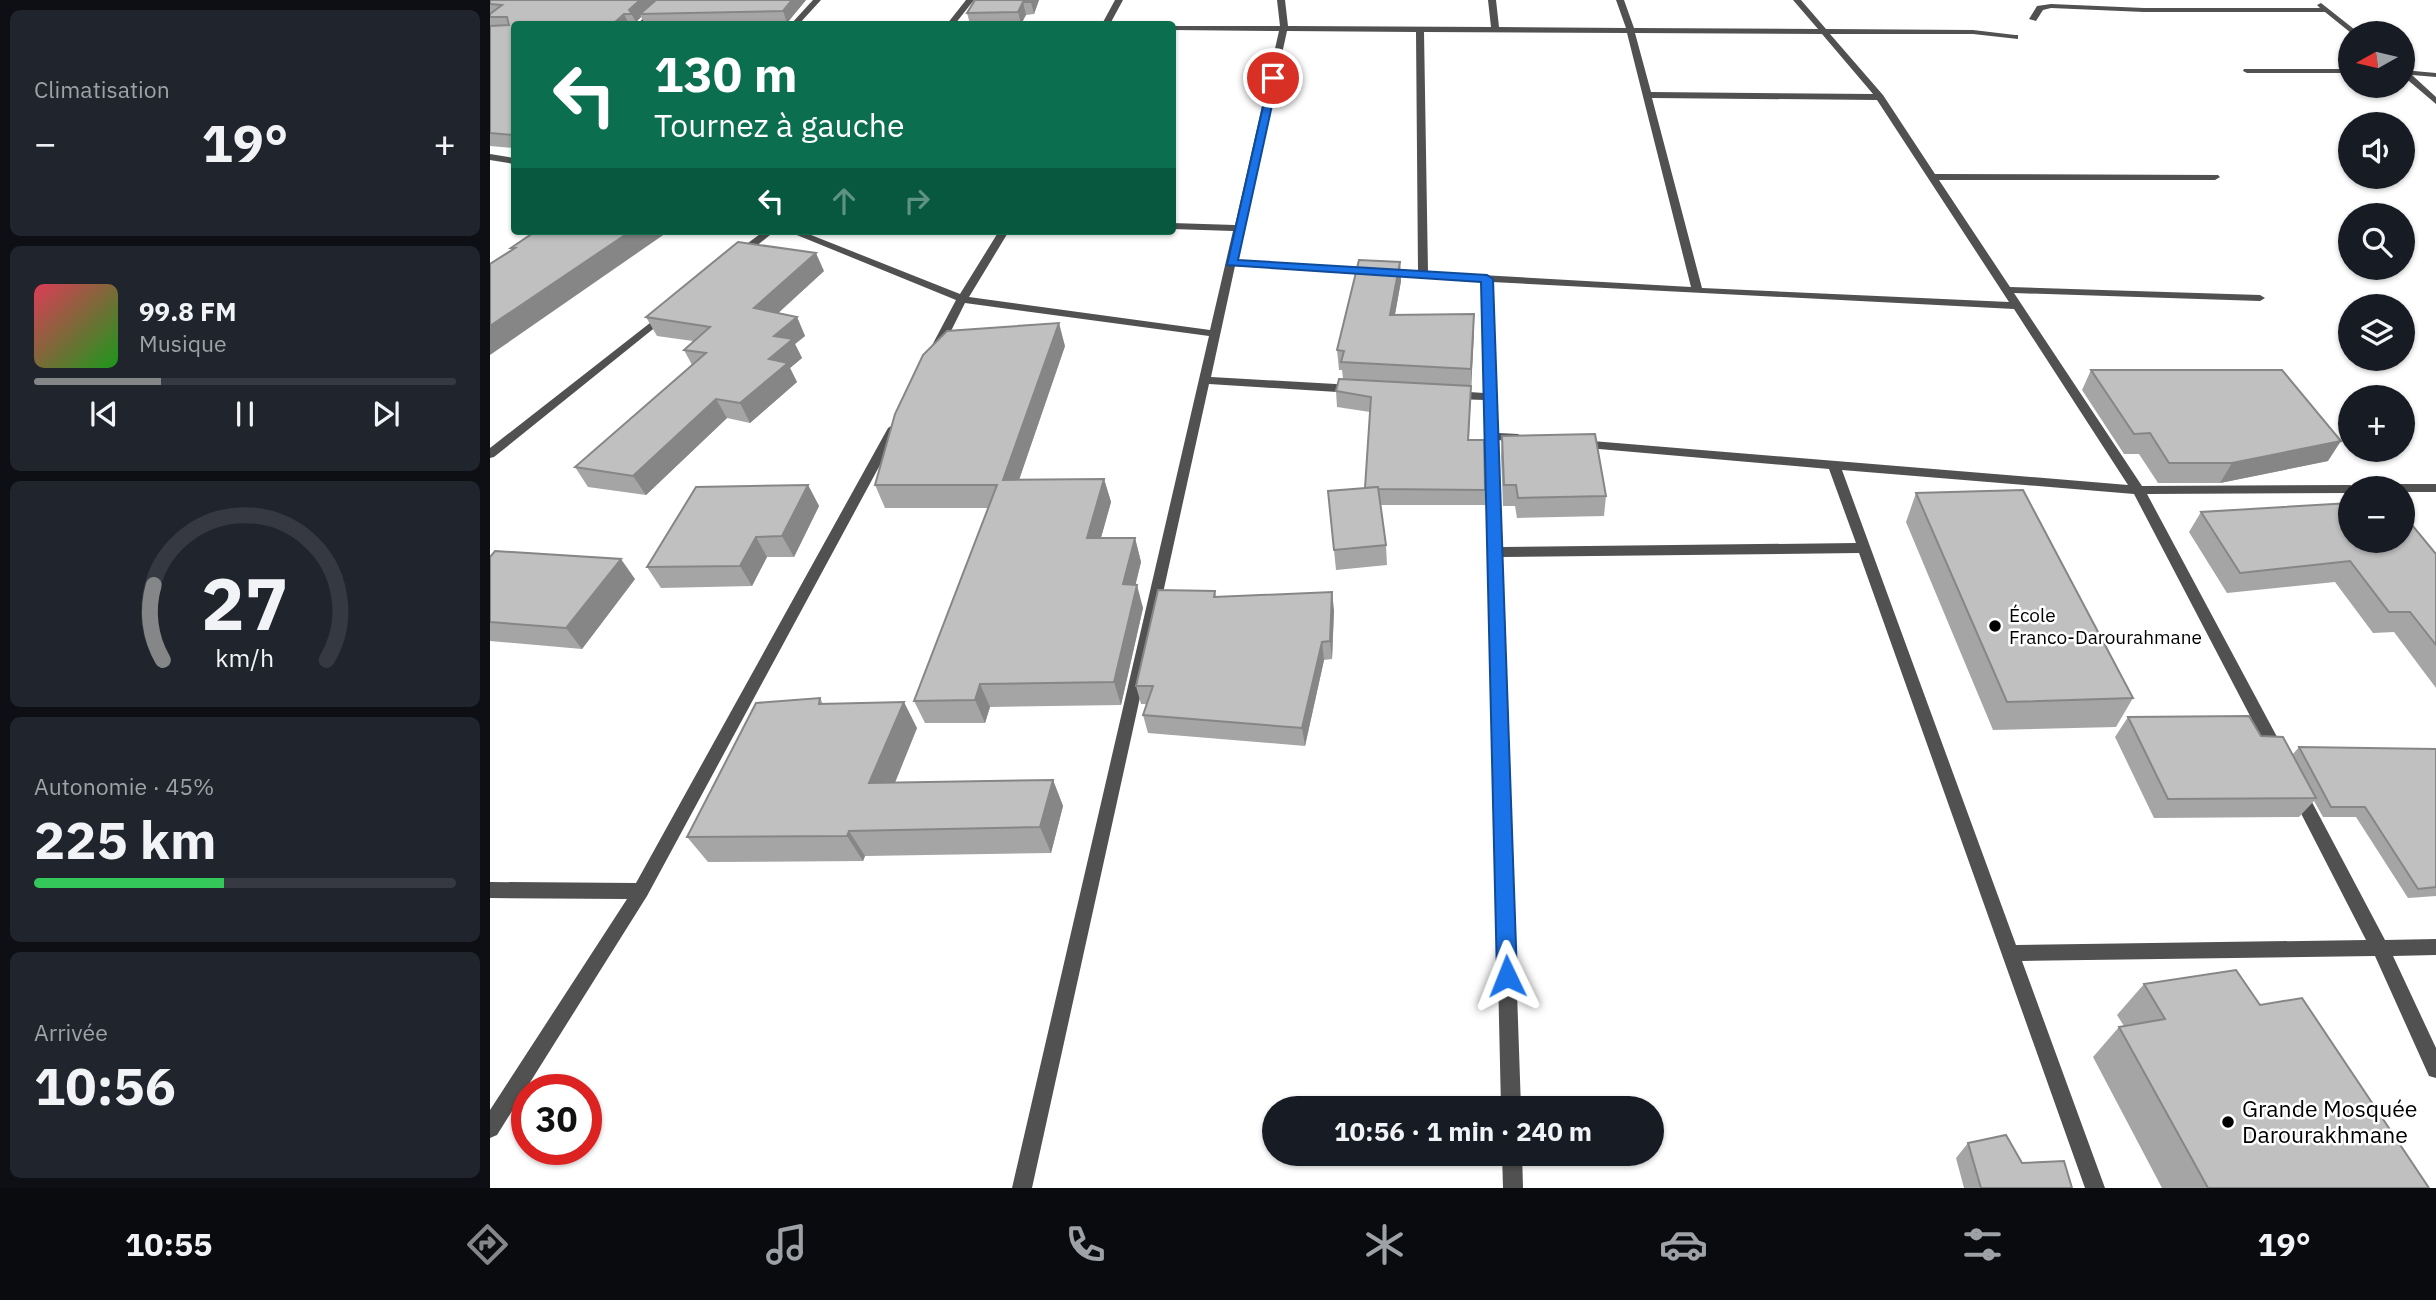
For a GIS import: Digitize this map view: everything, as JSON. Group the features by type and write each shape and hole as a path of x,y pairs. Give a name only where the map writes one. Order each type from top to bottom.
{"street":[{"path":"644,21 668,0"},
{"path":"798,21 817,0"},
{"path":"953,21 970,0"},
{"path":"1108,21 1119,0"},
{"path":"1022,1188 1284,28 1281,0"},
{"path":"1492,0 1496,30"},
{"path":"1620,0 1631,31 1697,291"},
{"path":"1797,0 1880,97 2138,490 2379,946 2436,1069"},
{"path":"2314,0 2340,21"},
{"path":"2033,19 2040,8 2051,6 2144,10 2326,10"},
{"path":"1176,28 1973,32 2015,37"},
{"path":"1420,29 1423,275"},
{"path":"2247,71 2338,72"},
{"path":"2415,73 2436,75"},
{"path":"2415,83 2436,101"},
{"path":"1647,95 1880,97"},
{"path":"490,158 511,161"},
{"path":"1934,177 2215,177"},
{"path":"1176,226 1239,228"},
{"path":"727,264 765,235"},
{"path":"802,235 962,299 1216,334"},
{"path":"930,359 962,299 1002,235"},
{"path":"1231,263 1697,291 2018,306"},
{"path":"1487,279 1511,1096"},
{"path":"2008,290 2260,298"},
{"path":"490,454 673,307"},
{"path":"1205,380 1368,390"},
{"path":"1436,394 1491,397"},
{"path":"490,1128 641,891 899,420"},
{"path":"1492,436 1533,440"},
{"path":"1560,442 1835,467 2138,490 2338,489"},
{"path":"1835,467 2095,1188"},
{"path":"2415,488 2436,488"},
{"path":"1495,552 1865,548"},
{"path":"490,890 641,891"},
{"path":"2011,953 2436,947"},
{"path":"1512,1166 1513,1188"}],"building":[{"path":"490,0 640,0 629,10 632,14 624,14 616,21 511,21 511,135 490,133 490,26 509,25 507,17 490,17 490,14 502,5 490,4"},
{"path":"656,0 792,0 783,11 640,14"},
{"path":"975,0 1031,2 1023,2 1018,12 967,13"},
{"path":"530,235 625,235 490,326 490,264 515,248 511,248"},
{"path":"738,242 816,253 754,308 797,317 774,336 793,339 769,359 788,363 740,403 716,399 633,476 575,467 706,353 684,350 710,327 646,317"},
{"path":"1359,260 1400,262 1390,315 1474,314 1471,369 1341,362 1344,351 1337,350"},
{"path":"1059,323 1003,480 1104,479 1087,538 1135,538 1123,584 1137,585 1114,682 980,684 975,700 914,701 997,485 875,485 895,414 923,355 947,331"},
{"path":"2091,370 2282,370 2338,437 2338,442 2232,463 2169,463 2150,433 2134,434"},
{"path":"1339,379 1471,386 1468,440 1484,440 1485,490 1365,488 1371,397 1336,391"},
{"path":"1595,434 1606,496 1518,498 1516,485 1504,485 1502,436"},
{"path":"808,485 782,536 756,537 740,566 647,567 696,487"},
{"path":"1378,487 1386,545 1334,550 1328,491"},
{"path":"2023,490 2133,698 2007,702 1916,493"},
{"path":"2338,504 2338,553 2415,553 2415,529 2436,554 2436,645 2410,612 2389,612 2350,561 2240,573 2201,512"},
{"path":"495,551 621,559 566,628 490,622 490,557"},
{"path":"1158,590 1215,591 1214,597 1332,592 1330,641 1322,642 1302,728 1143,715 1153,686 1136,686"},
{"path":"820,698 819,704 904,702 869,783 1053,780 1040,827 849,831 847,836 687,837 756,703"},
{"path":"2249,716 2261,736 2283,737 2316,798 2168,799 2128,717"},
{"path":"2299,747 2436,749 2436,887 2418,889 2365,807 2331,807"},
{"name":"Grande Mosquée Darourakhmane","path":"2236,970 2260,1005 2302,998 2429,1188 2208,1188 2119,1027 2165,1019 2144,984"},
{"path":"2006,1135 2022,1163 2064,1161 2072,1188 1981,1188 1968,1143"}],"place":[{"name":"École Franco-Darourahmane","path":"1995,626"},
{"name":"Grande Mosquée Darourakhmane","path":"2228,1122"}],"route":[{"path":"1273,78 1231,263 1487,279 1507,976"}]}
